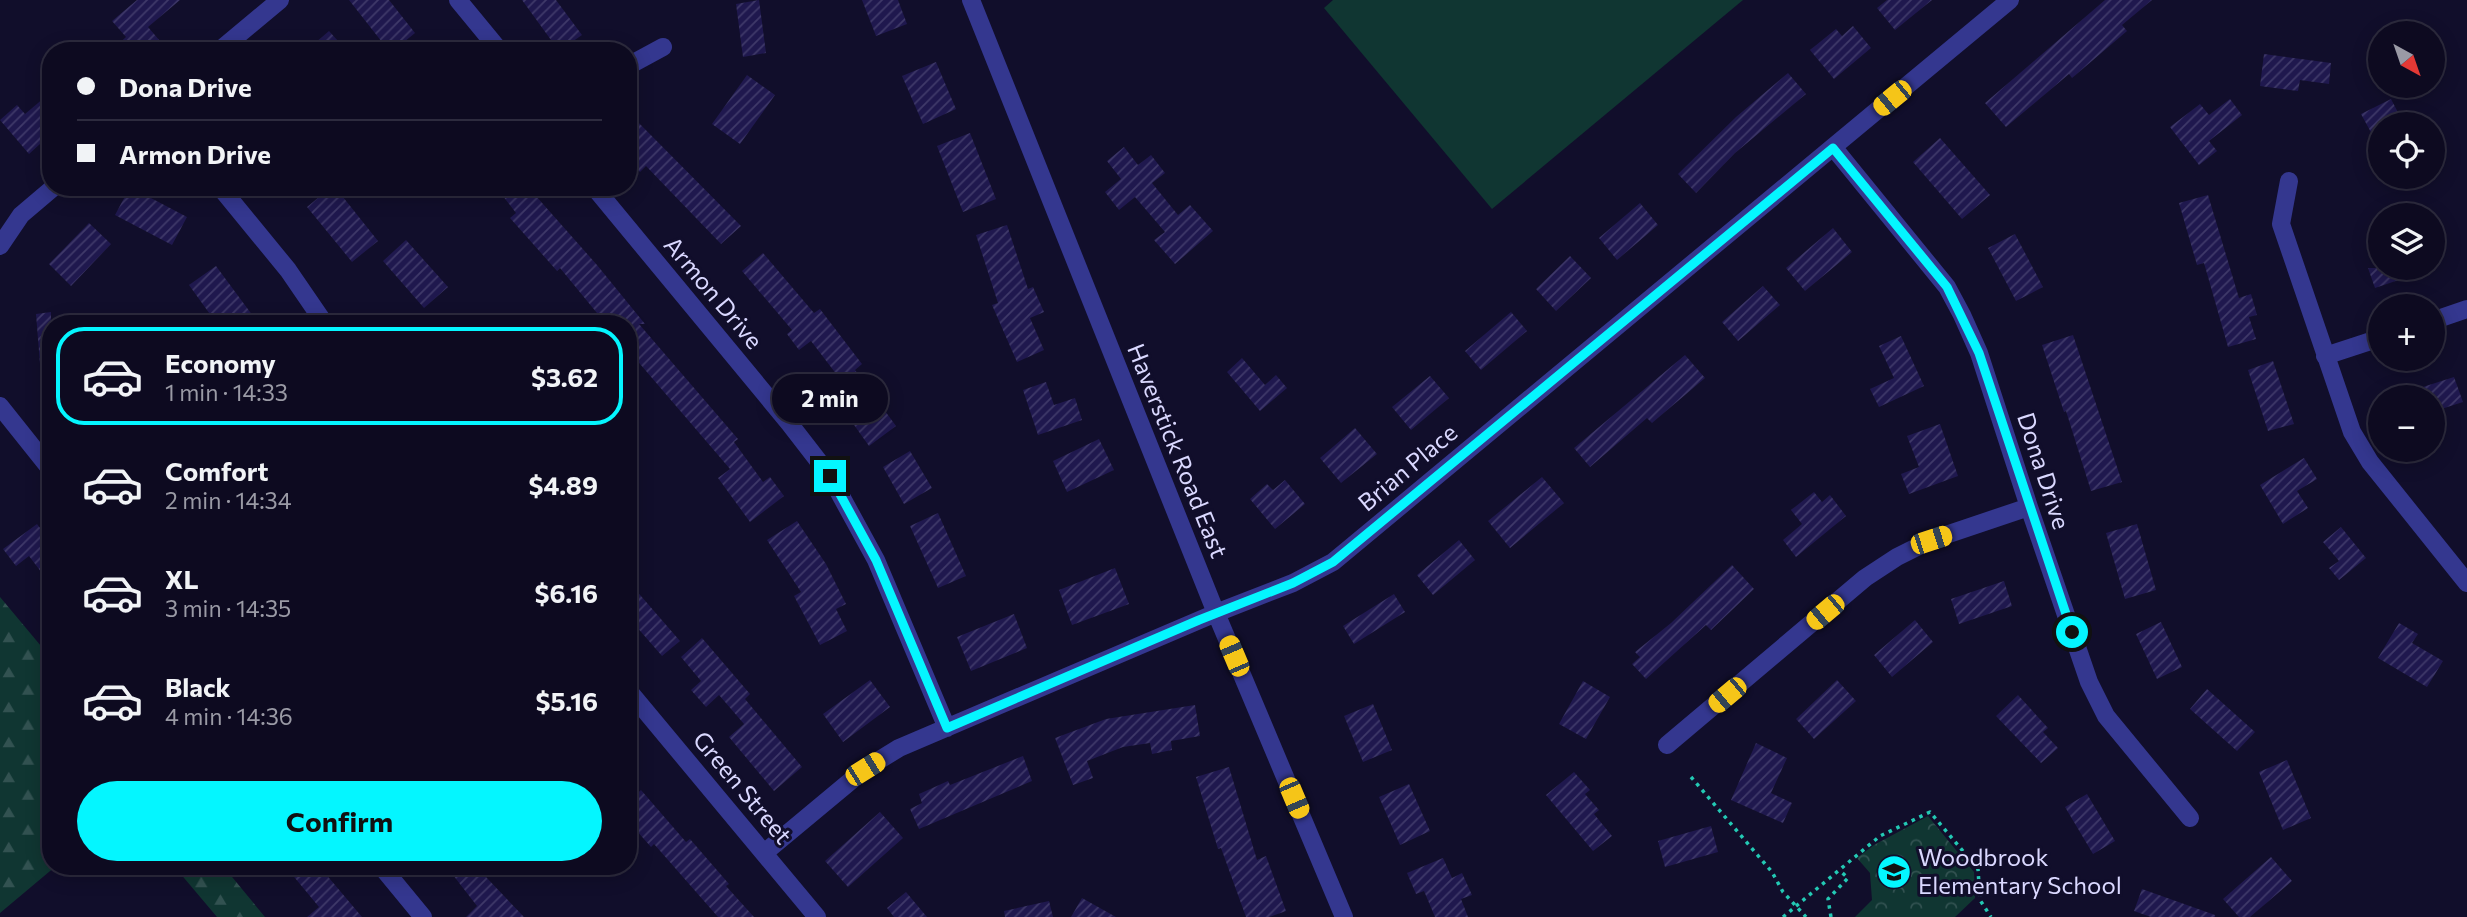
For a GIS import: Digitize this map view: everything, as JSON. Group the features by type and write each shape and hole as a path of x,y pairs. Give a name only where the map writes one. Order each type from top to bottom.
{"street":[{"path":"230,42 280,0"},
{"path":"458,0 493,42"},
{"name":"Haverstick Road East","path":"971,0 1216,613 1344,917"},
{"name":"Brian Place","path":"764,853 865,769 899,748 1293,583 1333,562 2010,0"},
{"path":"637,61 663,47"},
{"name":"Dona Drive","path":"1833,148 1952,296 1979,353 2089,682 2106,716 2190,818"},
{"path":"2289,181 2281,224 2352,432 2370,462 2467,583"},
{"path":"0,246 21,215 43,196"},
{"path":"227,196 288,270 319,315"},
{"name":"Armon Drive","path":"601,196 830,476 876,560 947,728"},
{"path":"2445,317 2467,309"},
{"path":"2325,356 2368,342"},
{"path":"0,406 42,459"},
{"path":"1668,745 1865,578 1886,564 1931,540 2029,507"},
{"name":"Green Street","path":"637,701 817,917"},
{"path":"389,875 424,917"}],"path":[{"path":"1691,777 1772,872 1783,892 1806,917"},
{"path":"1783,917 1880,836 1930,812 1978,869 1980,900 1991,917"},
{"path":"1831,917 1828,899 1848,878 1839,870"}],"green space":[{"path":"1333,0 1743,0 1492,209 1324,8"},
{"path":"0,597 42,647 42,875 45,875 0,913"},
{"path":"1928,816 1974,872 1975,898 1955,917 1855,917 1872,900 1870,873 1857,858 1874,845"},
{"path":"182,875 230,875 265,917 217,917"}],"building":[{"path":"137,0 180,0 148,27 159,42 121,42 126,37 112,21"},
{"path":"349,0 389,0 415,33 404,42 382,42"},
{"path":"522,0 556,0 582,35 572,42 552,42"},
{"path":"759,0 766,53 743,57 736,4"},
{"path":"862,0 898,0 907,24 876,36"},
{"path":"1887,0 1932,0 1895,30 1877,8"},
{"path":"2105,0 2152,0 2122,25 2127,31 2072,78 2069,74 2006,127 1985,103"},
{"path":"1853,26 1871,48 1834,79 1810,50 1836,29 1842,36"},
{"path":"329,31 339,42 316,42"},
{"path":"2264,54 2331,63 2329,84 2300,80 2298,91 2260,86"},
{"path":"936,62 956,109 923,124 902,76"},
{"path":"1788,73 1806,94 1735,153 1696,193 1678,174 1736,117"},
{"path":"747,75 775,95 740,144 712,124"},
{"path":"2230,99 2242,115 2209,141 2217,151 2199,165 2170,127 2200,104 2209,115"},
{"path":"2391,99 2398,112 2368,112 2368,127 2361,114"},
{"path":"42,100 42,142 29,154 0,120 17,105 25,114"},
{"path":"637,121 741,226 721,244 646,166 640,172 637,169"},
{"path":"970,133 996,199 963,212 937,146"},
{"path":"1940,138 1990,195 1962,219 1913,162"},
{"path":"1124,147 1138,165 1151,155 1165,173 1152,183 1178,215 1190,205 1213,231 1175,264 1154,240 1165,232 1135,197 1119,210 1105,192 1121,179 1107,161"},
{"path":"2208,195 2239,298 2251,294 2257,315 2249,317 2256,339 2228,347 2204,263 2197,265 2179,203"},
{"path":"125,196 147,196 187,217 172,245 115,215"},
{"path":"320,196 342,196 378,241 352,262 307,207"},
{"path":"503,196 536,196 597,265 645,324 639,324 738,439 734,442 763,482 770,477 784,496 750,522 718,478 730,469 637,360 637,315 599,315 560,268 557,271 510,218 516,213"},
{"path":"1640,203 1658,225 1617,260 1599,238"},
{"path":"89,223 111,244 71,286 49,264"},
{"path":"1007,225 1028,289 1033,287 1044,312 1030,318 1044,350 1017,362 992,305 998,303 976,235"},
{"path":"1833,228 1852,252 1805,291 1786,268"},
{"path":"2015,234 2043,287 2016,301 1988,248"},
{"path":"406,240 448,287 424,308 383,261"},
{"path":"763,253 814,313 820,309 862,364 855,370 896,426 869,446 837,401 850,392 811,341 799,350 787,334 792,330 742,271"},
{"path":"1570,256 1591,278 1556,311 1536,289"},
{"path":"216,266 252,315 211,315 189,285"},
{"path":"2372,280 2399,280 2375,288"},
{"path":"1763,286 1780,305 1738,341 1722,322"},
{"path":"51,312 51,315 42,315 42,364 40,364 36,314"},
{"path":"1511,312 1527,331 1481,370 1465,351"},
{"path":"2073,335 2122,482 2091,491 2042,345"},
{"path":"1901,336 1924,386 1879,407 1870,389 1894,378 1879,346"},
{"path":"1685,355 1705,378 1652,423 1647,418 1590,467 1574,448"},
{"path":"1242,358 1265,385 1276,375 1287,388 1260,411 1227,372"},
{"path":"2273,361 2294,424 2268,431 2248,370"},
{"path":"1430,376 1449,398 1411,430 1392,407"},
{"path":"2454,377 2463,402 2445,408 2445,385 2429,385"},
{"path":"1046,382 1054,405 1075,398 1082,420 1038,435 1023,390"},
{"path":"1940,424 1958,476 1909,494 1901,474 1919,467 1907,436"},
{"path":"1355,428 1377,454 1341,483 1320,458"},
{"path":"1099,439 1114,470 1067,492 1053,461"},
{"path":"910,451 932,488 904,504 883,467"},
{"path":"2304,458 2317,479 2297,491 2308,508 2283,524 2260,485"},
{"path":"1542,477 1564,503 1510,548 1488,521"},
{"path":"1285,480 1305,504 1275,529 1250,499 1267,484 1273,490"},
{"path":"1814,492 1822,502 1830,495 1846,516 1796,557 1783,540 1802,524 1791,510"},
{"path":"938,513 966,576 938,588 910,526"},
{"path":"797,521 826,564 846,604 836,609 847,631 820,645 794,596 801,592 767,540"},
{"path":"37,524 42,530 42,573 29,556 16,566 3,549"},
{"path":"2137,524 2156,590 2125,599 2106,533"},
{"path":"2341,527 2366,558 2339,580 2329,568 2339,561 2323,542"},
{"path":"1459,540 1475,560 1433,595 1417,575"},
{"path":"1732,565 1754,589 1711,630 1706,625 1646,679 1632,664 1640,657 1635,652 1671,623"},
{"path":"1115,568 1129,604 1072,625 1059,590"},
{"path":"2004,581 2012,606 1959,624 1951,599"},
{"path":"637,591 680,641 662,656 637,627"},
{"path":"1394,594 1405,612 1354,644 1343,626"},
{"path":"1014,614 1027,648 971,671 957,637"},
{"path":"1915,620 1933,642 1892,677 1874,655"},
{"path":"2161,622 2182,667 2157,679 2136,634"},
{"path":"2399,623 2418,634 2412,643 2443,661 2427,687 2378,658"},
{"path":"702,638 750,694 745,699 802,767 774,791 729,737 744,724 719,695 706,707 691,690 701,681 681,657"},
{"path":"870,680 890,707 843,742 823,714"},
{"path":"1837,680 1856,701 1814,739 1796,719"},
{"path":"1583,681 1610,697 1586,739 1559,724"},
{"path":"2207,689 2255,732 2237,751 2190,709"},
{"path":"2018,695 2048,728 2043,732 2058,748 2041,763 1996,716"},
{"path":"1373,704 1392,750 1363,762 1344,716"},
{"path":"1195,705 1200,736 1171,741 1172,750 1152,754 1150,743 1123,747 1087,761 1093,778 1073,785 1055,738 1106,719"},
{"path":"1756,743 1787,758 1771,793 1792,803 1783,823 1731,800"},
{"path":"1023,756 1032,781 919,829 910,809 922,803 919,794 948,781 950,785"},
{"path":"2287,760 2311,818 2283,830 2259,772"},
{"path":"1229,767 1257,860 1266,856 1286,911 1269,917 1246,917 1221,848 1218,849 1196,777"},
{"path":"1574,772 1590,790 1585,794 1599,810 1594,814 1612,836 1593,851 1546,795"},
{"path":"1409,784 1430,831 1400,845 1379,797"},
{"path":"641,790 686,842 690,839 754,917 718,917 654,844 651,847 637,831 637,793"},
{"path":"2087,794 2115,841 2093,854 2065,807"},
{"path":"880,812 903,838 848,887 825,861"},
{"path":"1711,826 1718,852 1665,867 1658,841"},
{"path":"2271,857 2292,881 2250,917 2239,917 2223,899"},
{"path":"1443,858 1452,878 1462,873 1472,895 1461,899 1468,917 1435,917 1424,891 1416,894 1407,873"},
{"path":"292,875 327,875 362,917 307,917 319,907"},
{"path":"453,875 488,875 486,877 524,917 466,917 477,906"},
{"path":"2142,889 2215,917 2151,917 2134,911"},
{"path":"906,892 927,917 894,917 887,908"},
{"path":"1082,898 1116,917 1071,917"},
{"path":"1049,901 1053,917 1005,917 1004,911"}],"place":[{"name":"Woodbrook Elementary School","path":"1894,872"}],"route":[{"path":"830,476 876,560 947,728 1199,620 1293,583 1333,562 1833,148 1947,287 1962,315 1979,353 2072,632"}]}
